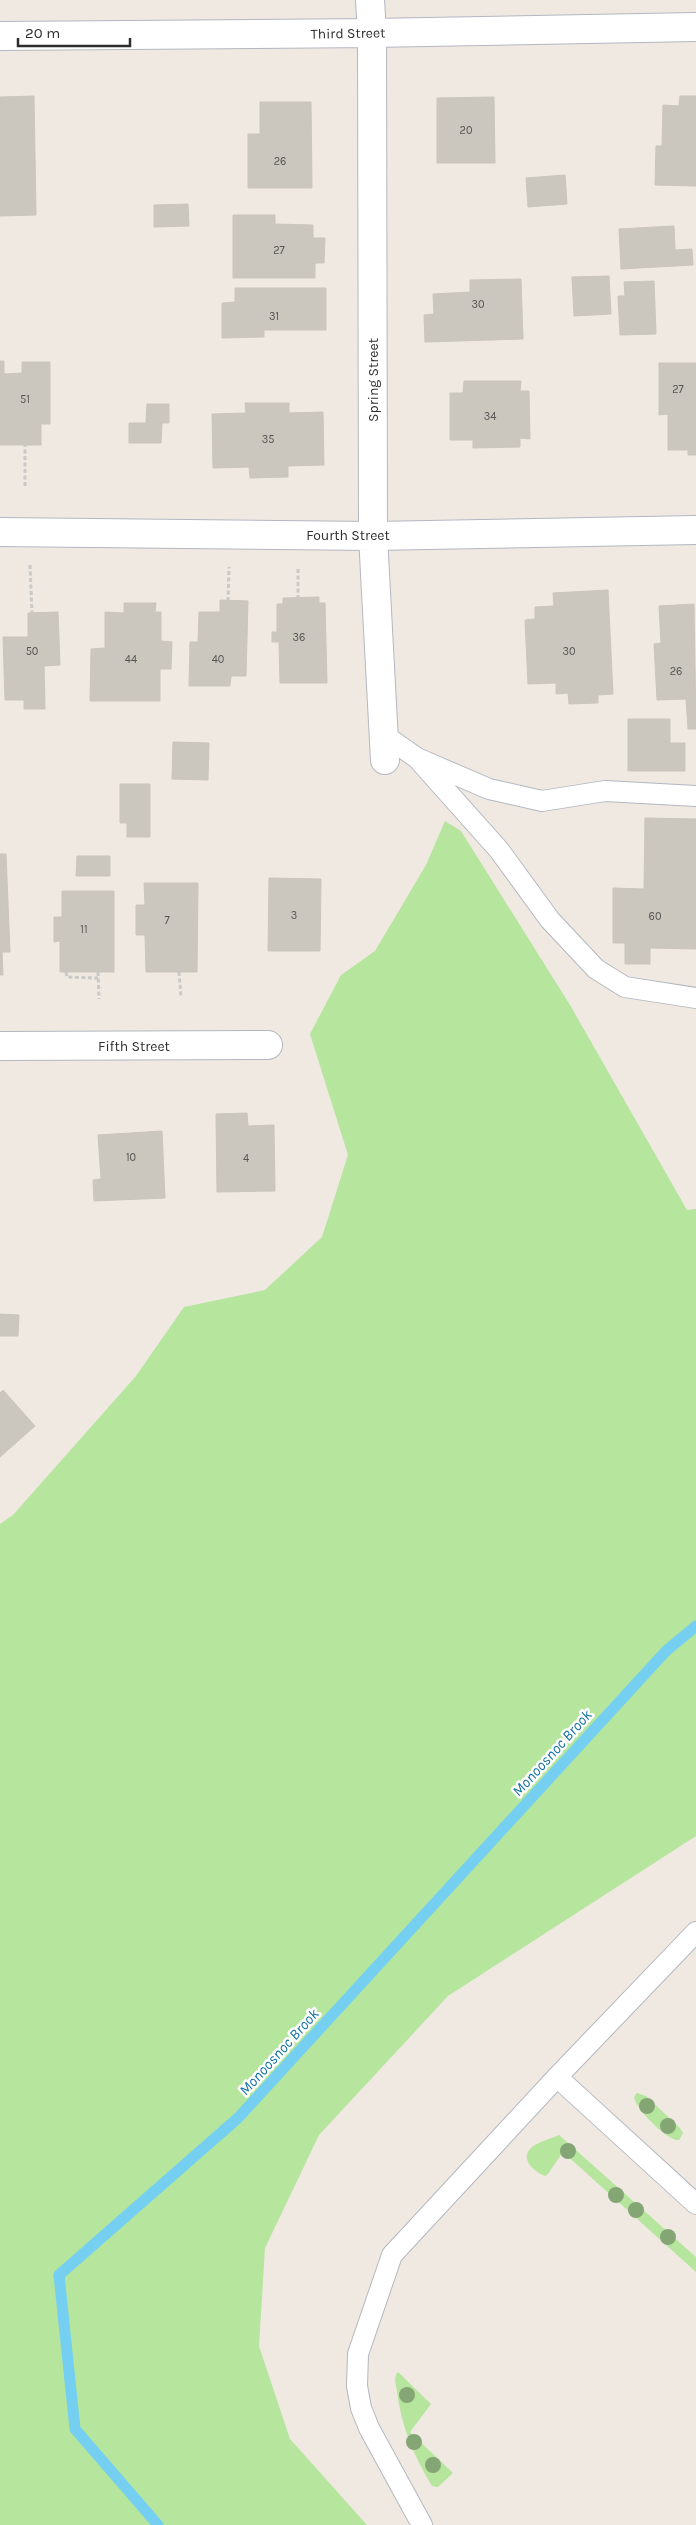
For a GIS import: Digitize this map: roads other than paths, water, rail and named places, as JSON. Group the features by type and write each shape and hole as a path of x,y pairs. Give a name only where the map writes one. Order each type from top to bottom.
{"street":[{"name":"Spring Street","path":"370,0 372,34 374,536 384,747"},
{"name":"Third Street","path":"0,36 372,34 696,27"},
{"name":"Fourth Street","path":"0,532 374,536 696,530"},
{"name":"Fifth Street","path":"0,1046 268,1045"}],"lane":[{"path":"384,747 417,758 489,789 542,801 605,791 696,796"},
{"path":"417,758 499,850 550,920 596,970 625,987 696,998"},
{"path":"422,2525 376,2443 361,2408 357,2386 358,2354 367,2323 392,2255 557,2077 696,1932"},
{"path":"557,2077 696,2204"}],"waterway":[{"name":"Monoosnoc Brook","path":"158,2525 75,2429 59,2275 238,2118 666,1651 696,1626"}]}
